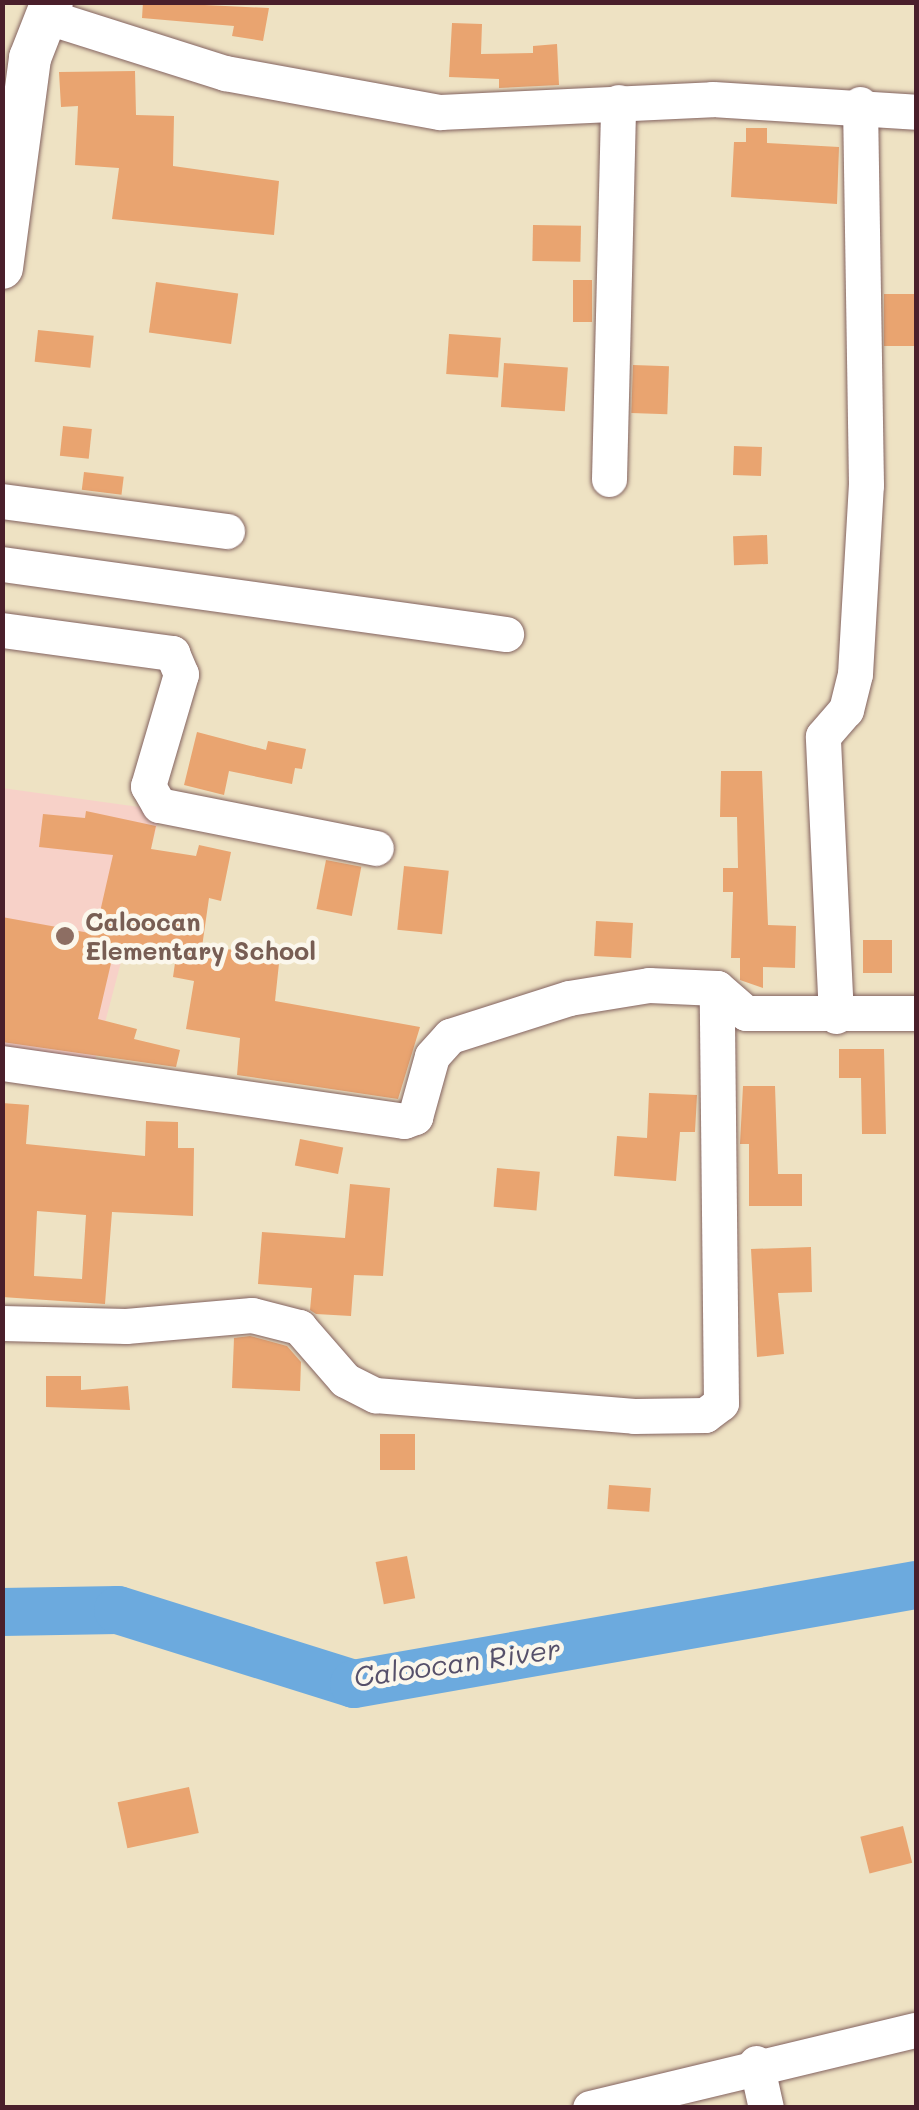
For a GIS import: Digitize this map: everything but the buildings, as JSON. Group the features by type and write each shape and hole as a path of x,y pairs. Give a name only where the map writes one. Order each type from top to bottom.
{"main road":[{"path":"2,268 25,89 48,9"}],"street":[{"path":"48,9 224,73 440,112 618,102 860,104 916,112"},
{"path":"609,478 618,102"},
{"path":"836,1016 822,736 846,710 856,674 866,485 860,104"},
{"path":"2,501 227,532"},
{"path":"2,564 506,634"},
{"path":"2,630 172,653 181,674 148,786 159,805 376,848"},
{"path":"2,1064 404,1121 416,1116 432,1056 450,1036 569,998 649,985 717,988 746,1013 836,1016 916,1012"},
{"path":"2,1323 126,1326 252,1315 299,1327 345,1380 375,1395 634,1416 705,1415 721,1403 717,988"},
{"path":"590,2108 756,2063 916,2030"},
{"path":"756,2063 766,2108"}],"shaded area":[{"name":"Caloocan Elementary School","path":"2,788 161,810 91,1076 3,1062"}],"waterway":[{"name":"Caloocan River","path":"2,1612 118,1610 354,1684 916,1585"}],"place":[{"name":"Caloocan Elementary School","path":"65,936"}]}
